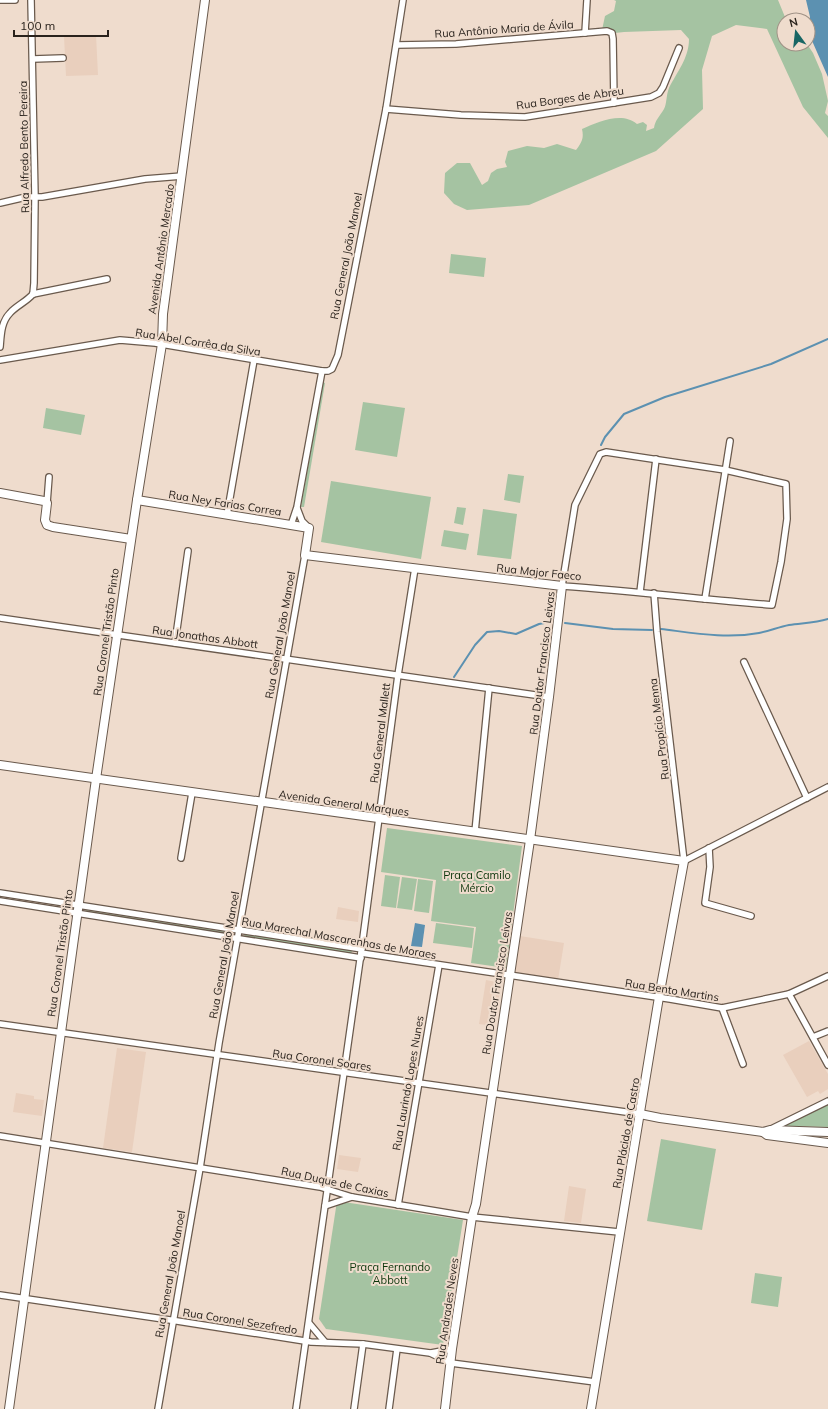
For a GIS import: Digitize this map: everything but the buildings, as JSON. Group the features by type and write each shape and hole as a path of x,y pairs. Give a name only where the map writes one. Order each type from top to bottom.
{"street":[{"path":"0,0 15,0"},
{"name":"Rua Alfredo Bento Pereira","path":"31,0 35,197 34,283 32,294"},
{"name":"Avenida Antônio Mercado","path":"137,500 162,344 163,314 205,0"},
{"name":"Rua General João Manoel","path":"322,371 332,369 338,355 386,109 403,0"},
{"path":"585,33 587,0"},
{"name":"Rua Antônio Maria de Ávila","path":"396,45 456,44 608,31 612,33 614,103"},
{"name":"Rua Borges de Abreu","path":"386,109 461,115 525,117 651,97 659,93 663,87 679,48"},
{"path":"33,59 62,58"},
{"path":"0,203 26,197 35,197 145,179 182,176"},
{"path":"0,346 1,329 9,313 29,299 32,294 107,279"},
{"name":"Rua Abel Corrêa da Silva","path":"0,360 120,340 162,344 322,371"},
{"path":"227,515 254,360"},
{"path":"291,525 297,507 322,371"},
{"path":"705,599 730,441"},
{"path":"562,586 574,505 600,454 606,452 725,470"},
{"path":"640,592 656,459"},
{"name":"Rua Major Faeco","path":"305,555 562,586 772,604 781,562 787,519 786,484 725,470"},
{"path":"50,477 45,520 47,525 131,539"},
{"path":"0,493 44,500 47,503"},
{"name":"Rua Ney Farias Correa","path":"137,500 309,528"},
{"name":"Rua Coronel Tristão Pinto","path":"9,1409 60,1033 137,500"},
{"path":"297,507 302,521 309,528"},
{"name":"Rua General João Manoel","path":"158,1409 200,1168 217,1055 309,528"},
{"path":"175,643 188,551"},
{"name":"Rua General Mallett","path":"296,1409 361,953 398,675 415,568"},
{"name":"Rua Doutor Francisco Leivas","path":"472,1217 476,1204 530,840 562,586"},
{"name":"Rua Propício Menna","path":"654,594 657,632 684,861"},
{"name":"Rua Jonathas Abbott","path":"0,618 549,697"},
{"path":"744,662 807,798"},
{"path":"475,832 488,688"},
{"name":"Avenida General Marques","path":"0,766 684,861"},
{"path":"684,861 828,787"},
{"path":"181,858 192,793"},
{"path":"709,848 710,867 705,903 751,916"},
{"name":"Rua Plácido de Castro","path":"591,1409 659,997 684,861"},
{"name":"Rua Marechal Mascarenhas de Moraes","path":"0,893 78,910 238,939 361,953"},
{"name":"Rua Marechal Mascarenhas de Moraes","path":"0,901 239,930 361,953 509,976"},
{"name":"Rua Laurindo Lopes Nunes","path":"398,1205 438,965"},
{"name":"Rua Bento Martins","path":"509,976 659,997 722,1008 789,994 828,976"},
{"path":"789,994 828,1065"},
{"path":"722,1008 743,1064"},
{"name":"Rua Coronel Soares","path":"0,1024 418,1084 640,1114"},
{"path":"813,1037 828,1031"},
{"path":"766,1132 828,1101"},
{"path":"640,1114 766,1132 828,1143"},
{"path":"766,1132 828,1132"},
{"name":"Rua Duque de Caxias","path":"0,1136 328,1189 352,1197 472,1217 620,1232"},
{"path":"325,1206 352,1197"},
{"name":"Rua Andrades Neves","path":"445,1409 452,1349 472,1217"},
{"name":"Rua Coronel Sezefredo","path":"0,1294 306,1342 363,1344 397,1349 430,1354 451,1363 596,1382"},
{"path":"309,1322 325,1342"},
{"path":"354,1409 363,1344"},
{"path":"389,1409 397,1349"},
{"name":"Rua Coronel Sezefredo","path":"430,1354 452,1349"}],"shaded area":[{"path":"96,35 98,75 66,76 64,36"},
{"path":"338,907 359,911 358,922 336,919"},
{"path":"520,936 564,943 558,980 515,974"},
{"path":"486,980 501,983 495,1026 479,1024"},
{"path":"809,1041 828,1074 828,1089 820,1094 818,1091 807,1097 783,1055"},
{"path":"117,1048 146,1052 132,1152 103,1148"},
{"path":"16,1093 34,1096 34,1099 44,1100 42,1116 13,1112"},
{"path":"339,1155 361,1158 358,1172 337,1169"},
{"path":"569,1186 586,1189 581,1223 564,1221"},
{"path":"180,1315 304,1334 303,1345 178,1326"}],"green space":[{"path":"614,0 778,0 783,12 776,12 776,48 767,29 736,25 712,36 702,70 703,109 656,151 529,205 467,210 454,204 444,193 445,173 457,163 470,163 482,185 488,181 491,173 497,169 507,167 505,162 508,151 527,146 544,148 557,144 576,150 582,140 582,129 595,123 610,119 624,118 637,124 643,122 647,125 646,131 654,128 665,107 669,88 685,59 689,39 681,30 615,33 612,30 602,30 605,16 614,11 616,1"},
{"path":"778,52 813,53 822,74 828,101 825,113 828,116 828,138 803,107"},
{"path":"451,254 486,258 484,277 449,273"},
{"path":"323,382 325,383 304,507 301,507"},
{"path":"363,402 405,408 397,457 355,450"},
{"path":"46,408 85,415 81,435 43,428"},
{"path":"508,474 524,476 520,503 504,500"},
{"path":"331,481 431,497 421,559 321,542"},
{"path":"457,507 466,508 463,525 454,523"},
{"path":"483,509 517,514 511,559 477,555"},
{"path":"444,530 469,534 466,550 441,546"},
{"name":"Praça Camilo Mércio","path":"387,828 522,846 506,968 471,963 476,927 431,921 436,880 381,872"},
{"path":"385,875 400,877 396,908 381,906"},
{"path":"402,877 417,879 412,910 397,908"},
{"path":"418,879 433,881 429,913 414,911"},
{"path":"86,910 228,932 228,934 85,912"},
{"path":"436,923 474,928 472,948 433,943"},
{"path":"245,934 352,951 351,954 244,937"},
{"path":"828,1104 828,1127 781,1126"},
{"path":"661,1139 716,1149 702,1230 647,1221"},
{"name":"Praça Fernando Abbott","path":"337,1201 463,1220 443,1345 326,1329 319,1319"},
{"path":"755,1273 782,1277 778,1307 751,1303"}],"water":[{"path":"806,0 828,0 828,77 816,50 816,12 809,12"},
{"path":"415,923 425,925 422,947 411,946"}],"waterway":[{"path":"601,445 605,437 624,414 665,397 771,364 828,339"},
{"path":"661,629 710,635 747,635 789,625 828,619"},
{"path":"454,677 475,645 487,632 499,631 516,634 539,624 550,622"},
{"path":"565,623 613,629 652,630"}]}
